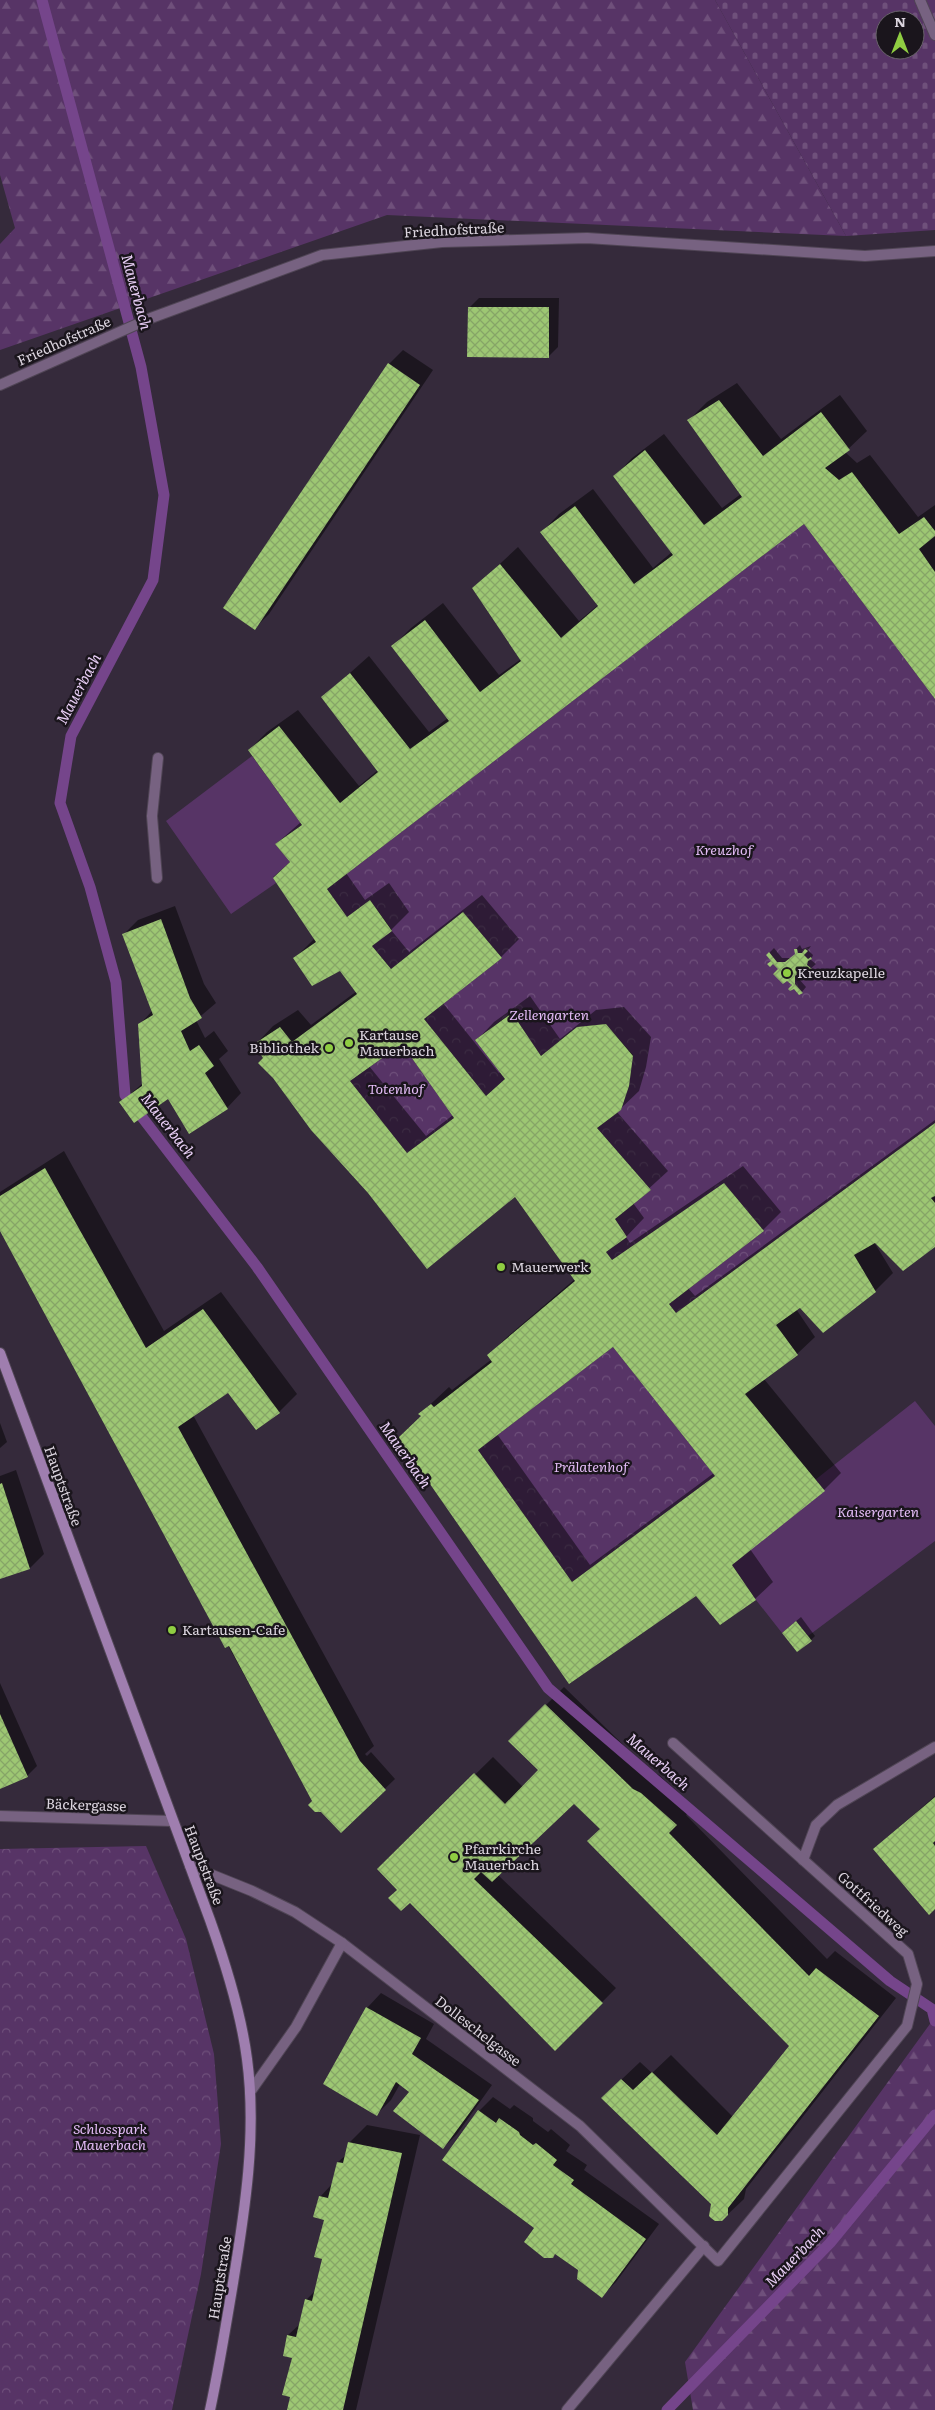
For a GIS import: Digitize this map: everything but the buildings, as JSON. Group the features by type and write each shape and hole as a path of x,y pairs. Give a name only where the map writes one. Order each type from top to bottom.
{"main road":[{"name":"Hauptstraße","path":"0,1353 210,1920 234,1995 247,2059 250,2092 249,2165 244,2208 210,2410"}],"street":[{"path":"920,0 935,35"},
{"name":"Friedhofstraße","path":"0,385 151,318 322,255 442,242 587,238 865,256 935,251"},
{"path":"157,878 152,816 158,758"},
{"name":"Gottfriedweg","path":"673,1743 908,1954 917,1984 907,2026 718,2261"},
{"path":"803,1860 816,1825 837,1805 935,1748"},
{"name":"Bäckergasse","path":"0,1816 172,1821"},
{"name":"Dolleschelgasse","path":"190,1866 252,1891 295,1912 342,1944 580,2126 718,2261"},
{"path":"250,2092 296,2027 342,1944"},
{"path":"567,2410 704,2246"}],"green space":[{"path":"0,0 715,0 846,236 387,215 0,350 0,244 15,228 0,175"},
{"path":"715,0 935,0 935,230 846,236"},
{"name":"Kreuzhof","path":"804,524 935,699 935,1123 676,1313 669,1304 764,1231 724,1183 612,1260 606,1252 627,1237 615,1219 651,1190 597,1128 621,1110 629,1086 633,1055 606,1024 577,1027 541,1056 511,1013 475,1040 505,1079 486,1096 424,1019 502,958 463,912 391,969 372,946 392,930 370,900 347,917 327,889"},
{"path":"252,756 302,825 275,844 290,862 273,877 276,883 231,914 166,821"},
{"name":"Totenhof","path":"402,1044 454,1118 407,1153 350,1081"},
{"name":"Prälatenhof","path":"613,1347 715,1476 572,1582 478,1450"},
{"name":"Kaisergarten","path":"915,1401 935,1426 935,1541 808,1636 796,1621 782,1633 732,1565 815,1480"},
{"name":"Schlosspark Mauerbach","path":"146,1846 186,1939 214,2054 221,2144 201,2274 172,2410 0,2410 0,1849"},
{"path":"935,2017 935,2410 693,2410 685,2362"}],"waterway":[{"name":"Mauerbach","path":"42,0 141,367 164,495 153,580 71,736 60,803 90,887 116,982 125,1095 257,1267 548,1688 890,1981 932,2009 935,2021"},
{"name":"Mauerbach","path":"667,2410 830,2243 935,2115"}],"place":[{"name":"Kreuzkapelle","path":"787,973"},
{"name":"Kartause Mauerbach","path":"349,1043"},
{"name":"Bibliothek","path":"329,1048"},
{"name":"Mauerwerk","path":"501,1267"},
{"name":"Kartausen-Cafe","path":"172,1630"},
{"name":"Pfarrkirche Mauerbach","path":"454,1857"}],"park label":[{"name":"Zellengarten","path":"549,1015"}]}
